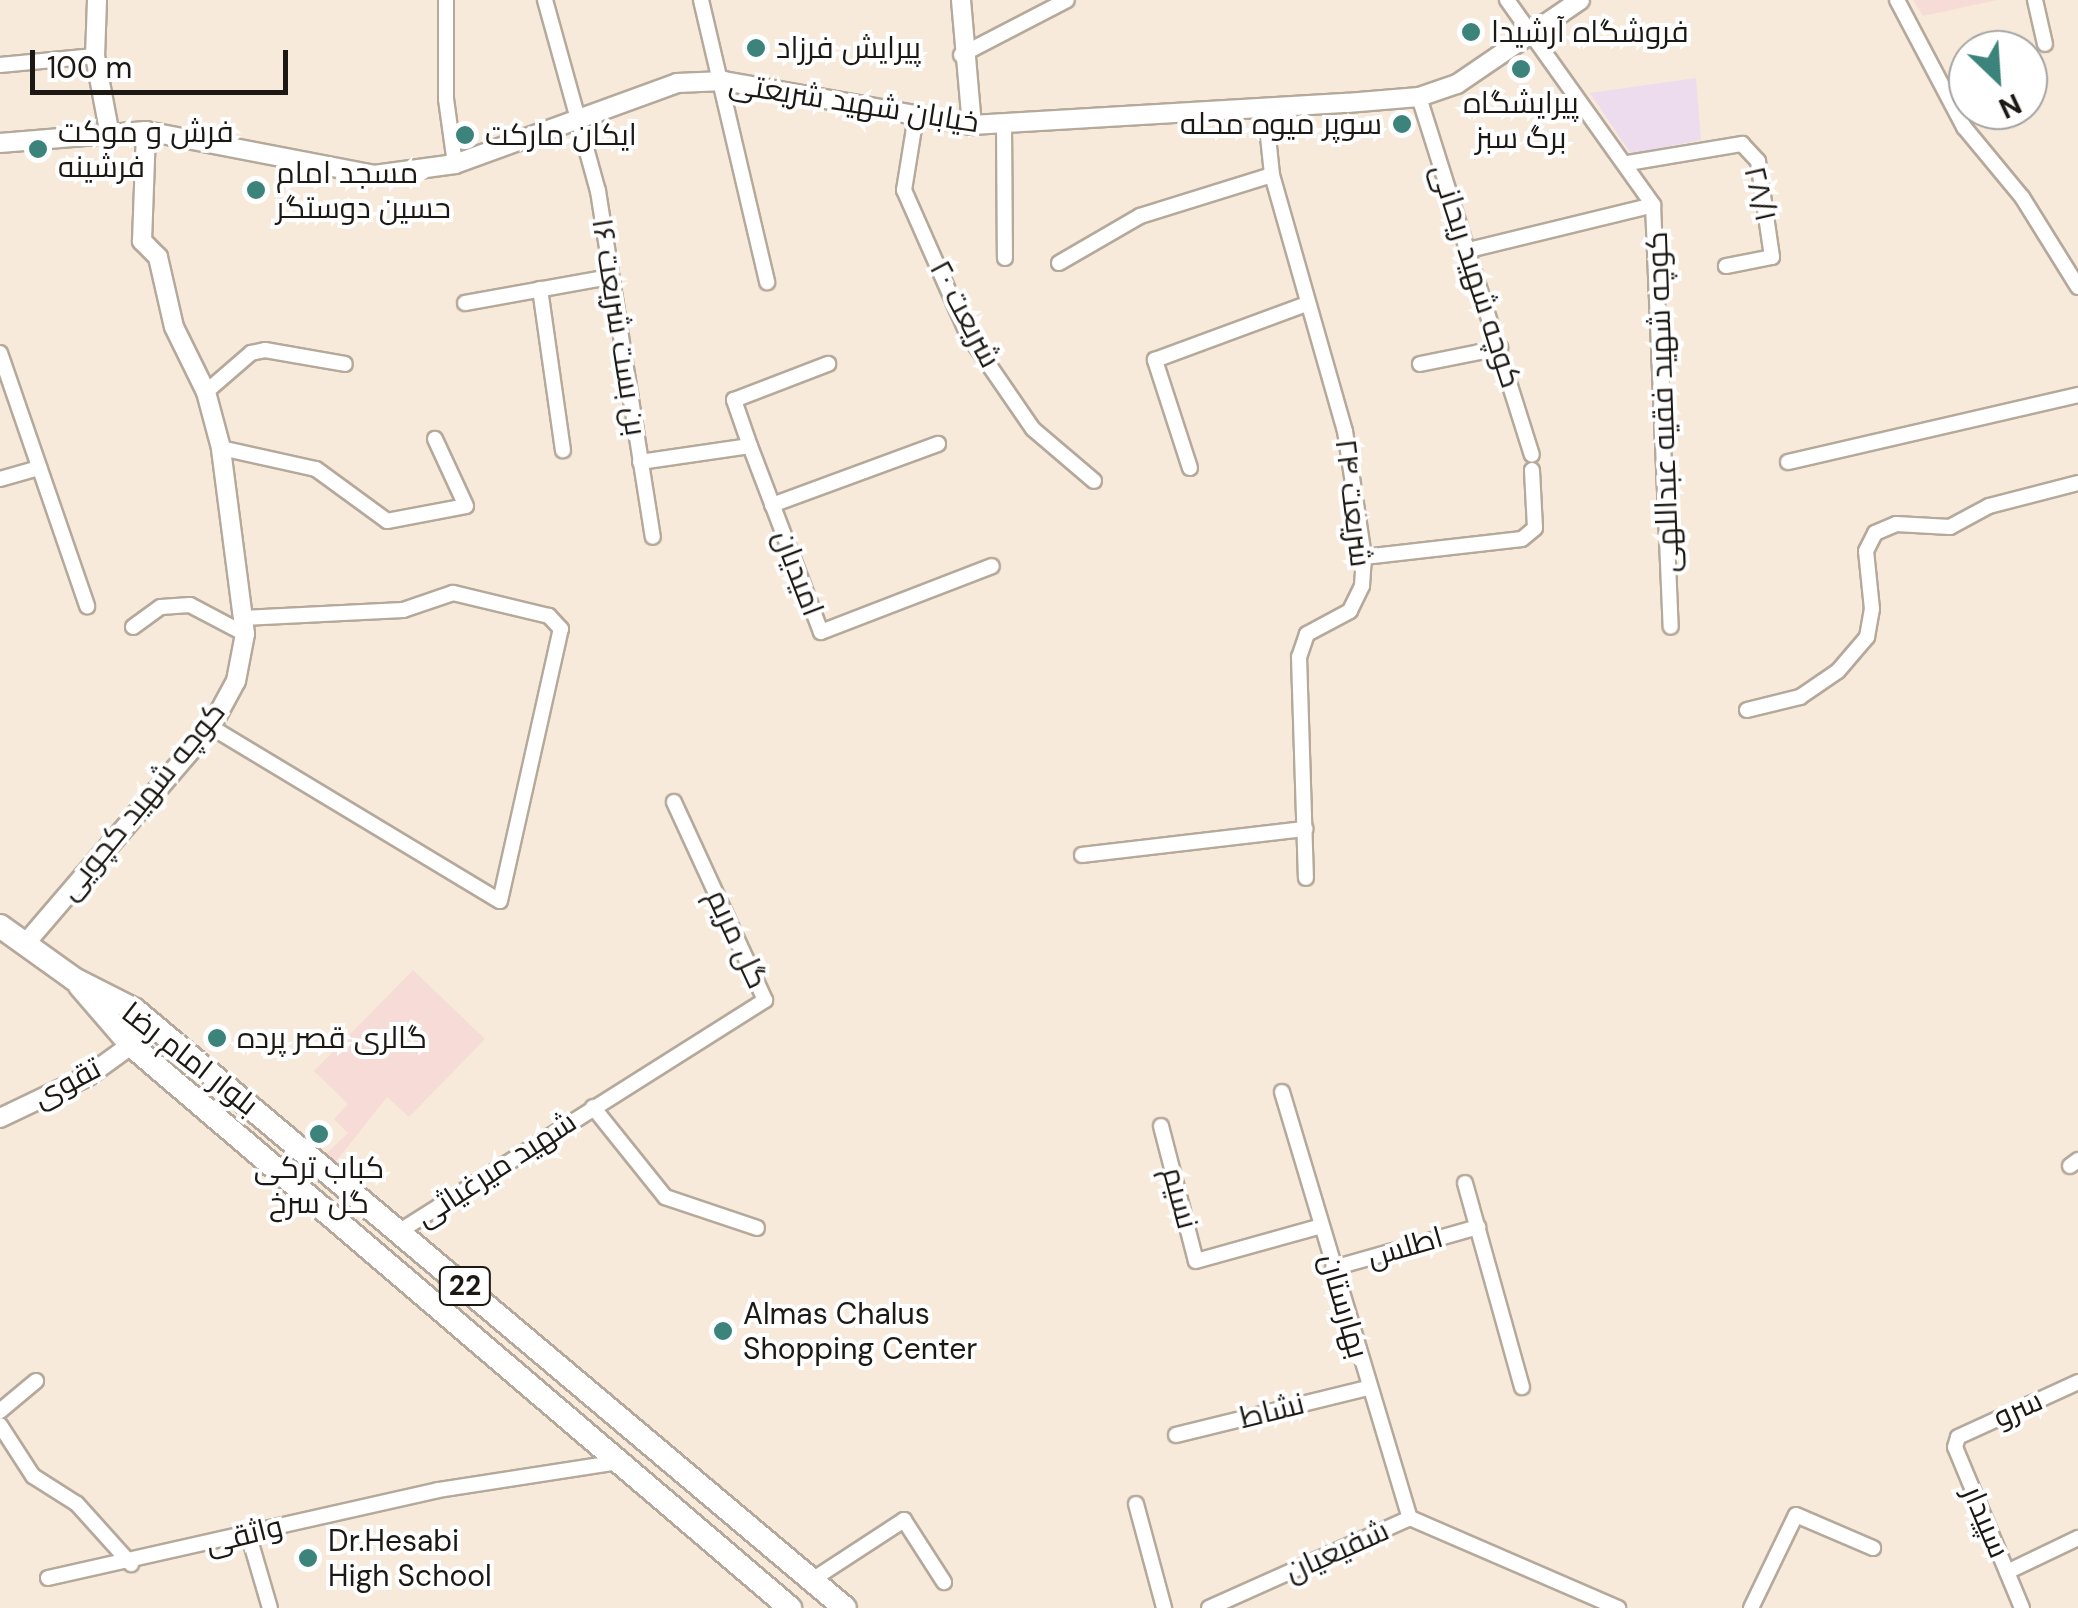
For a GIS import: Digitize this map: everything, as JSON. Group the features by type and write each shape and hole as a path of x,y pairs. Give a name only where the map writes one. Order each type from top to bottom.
{"main road":[{"path":"0,926 74,979"},
{"name":"بلوار امام رضا","path":"74,979 131,1045 790,1608"},
{"name":"بلوار امام رضا","path":"74,979 135,1010 845,1608"}],"street":[{"path":"97,0 95,56 109,130"},
{"path":"446,0 446,98 455,164"},
{"name":"بن بست شریعت ۱۶","path":"546,0 598,191 653,537"},
{"path":"701,0 724,81 767,282"},
{"path":"961,0 961,55 972,126"},
{"path":"961,55 1067,0"},
{"name":"کوچه شهید فقیه عبداللهی","path":"1507,0 1529,38 1628,163 1653,205 1672,627"},
{"name":"خیابان شهید شریعتی","path":"0,144 109,130 146,131 374,176 455,164 677,83 724,81 972,126 1419,97 1457,84 1580,0"},
{"path":"1897,0 1964,127 2022,197 2078,287"},
{"path":"2035,0 2042,30"},
{"path":"0,65 95,56"},
{"name":"کوچه شهید ریحانی","path":"1364,557 1522,539 1535,528 1532,463 1500,348 1419,97"},
{"name":"شریعت ۲۴","path":"1265,108 1272,175 1345,431 1364,557 1362,586 1350,611 1307,634 1299,657 1306,878"},
{"name":"شریعت ۲۰","path":"916,116 904,190 967,333 1034,429 1094,481"},
{"path":"1004,125 1005,258"},
{"name":"کوچه شهید کچویی","path":"25,944 210,728 236,682 244,626 221,448 206,392 174,327 158,257 142,241 146,131"},
{"name":"۲۸/۱","path":"1628,163 1742,144 1758,161 1772,256 1726,266"},
{"path":"1059,263 1140,216 1272,175"},
{"path":"1469,250 1653,205"},
{"path":"465,303 609,277"},
{"path":"540,289 563,450"},
{"path":"1190,468 1154,360 1306,304"},
{"path":"1420,364 1500,348"},
{"path":"206,392 251,354 265,350 345,364"},
{"path":"0,353 86,606"},
{"name":"امیدیان","path":"828,364 734,400 821,632 992,566"},
{"path":"1788,462 2078,395"},
{"path":"221,448 316,469 387,521 452,514 466,506 435,439"},
{"path":"772,505 938,444"},
{"path":"640,462 750,446"},
{"path":"0,479 40,468"},
{"path":"1747,710 1800,697 1838,671 1867,637 1872,608 1866,551 1875,533 1896,524 1950,526 1989,506 2078,483"},
{"path":"133,627 161,607 190,605 244,626 403,610 453,593 549,616 561,629 562,645 529,752 500,902 210,728"},
{"name":"گل مریم","path":"593,1106 766,1000 674,802"},
{"path":"1082,855 1305,829"},
{"name":"تقوی","path":"0,1118 88,1076 131,1045"},
{"name":"بهارستان","path":"1282,1092 1367,1388 1410,1518"},
{"path":"593,1106 666,1196 757,1228"},
{"name":"شهید میرغیاثی","path":"400,1231 593,1106"},
{"name":"نسیم","path":"1161,1126 1196,1261 1321,1226"},
{"path":"1466,1183 1522,1388"},
{"name":"اطلس","path":"1333,1268 1478,1226"},
{"path":"0,1411 36,1381"},
{"name":"سرو","path":"1958,1436 2078,1382"},
{"name":"نشاط","path":"1176,1435 1367,1388"},
{"path":"0,1425 33,1476 78,1504 132,1564"},
{"name":"سپیدار","path":"1958,1436 1955,1447 2022,1608"},
{"name":"واثقی","path":"48,1578 132,1564 438,1490 618,1462"},
{"path":"1136,1504 1164,1608"},
{"path":"1751,1608 1796,1515 1873,1548"},
{"path":"1410,1518 1618,1608"},
{"name":"شفیعیان","path":"1209,1608 1410,1518"},
{"path":"812,1580 904,1520 944,1582"},
{"path":"248,1533 270,1608"},
{"path":"2007,1572 2078,1538"}],"shaded area":[{"path":"1913,0 1997,0 1923,16"},
{"path":"1696,78 1701,140 1631,154 1590,93"},
{"path":"413,970 485,1039 409,1117 387,1097 334,1164 325,1155 348,1133 334,1119 348,1104 314,1071"}],"place":[{"name":"فروشگاه آرشیدا","path":"1471,32"},
{"name":"پیرایش فرزاد","path":"756,48"},
{"name":"پیرایشگاه برگ سبز","path":"1521,69"},
{"name":"سوپر میوه محله","path":"1402,124"},
{"name":"ایکان مارکت","path":"465,135"},
{"name":"فرش و موکت فرشینه","path":"38,149"},
{"name":"مسجد امام حسین دوستگر","path":"256,190"},
{"name":"گالری قصر پرده","path":"217,1038"},
{"name":"کباب ترکی گل سرخ","path":"319,1134"},
{"name":"Almas Chalus Shopping Center","path":"723,1331"},
{"name":"Dr.Hesabi High School","path":"308,1558"}]}
